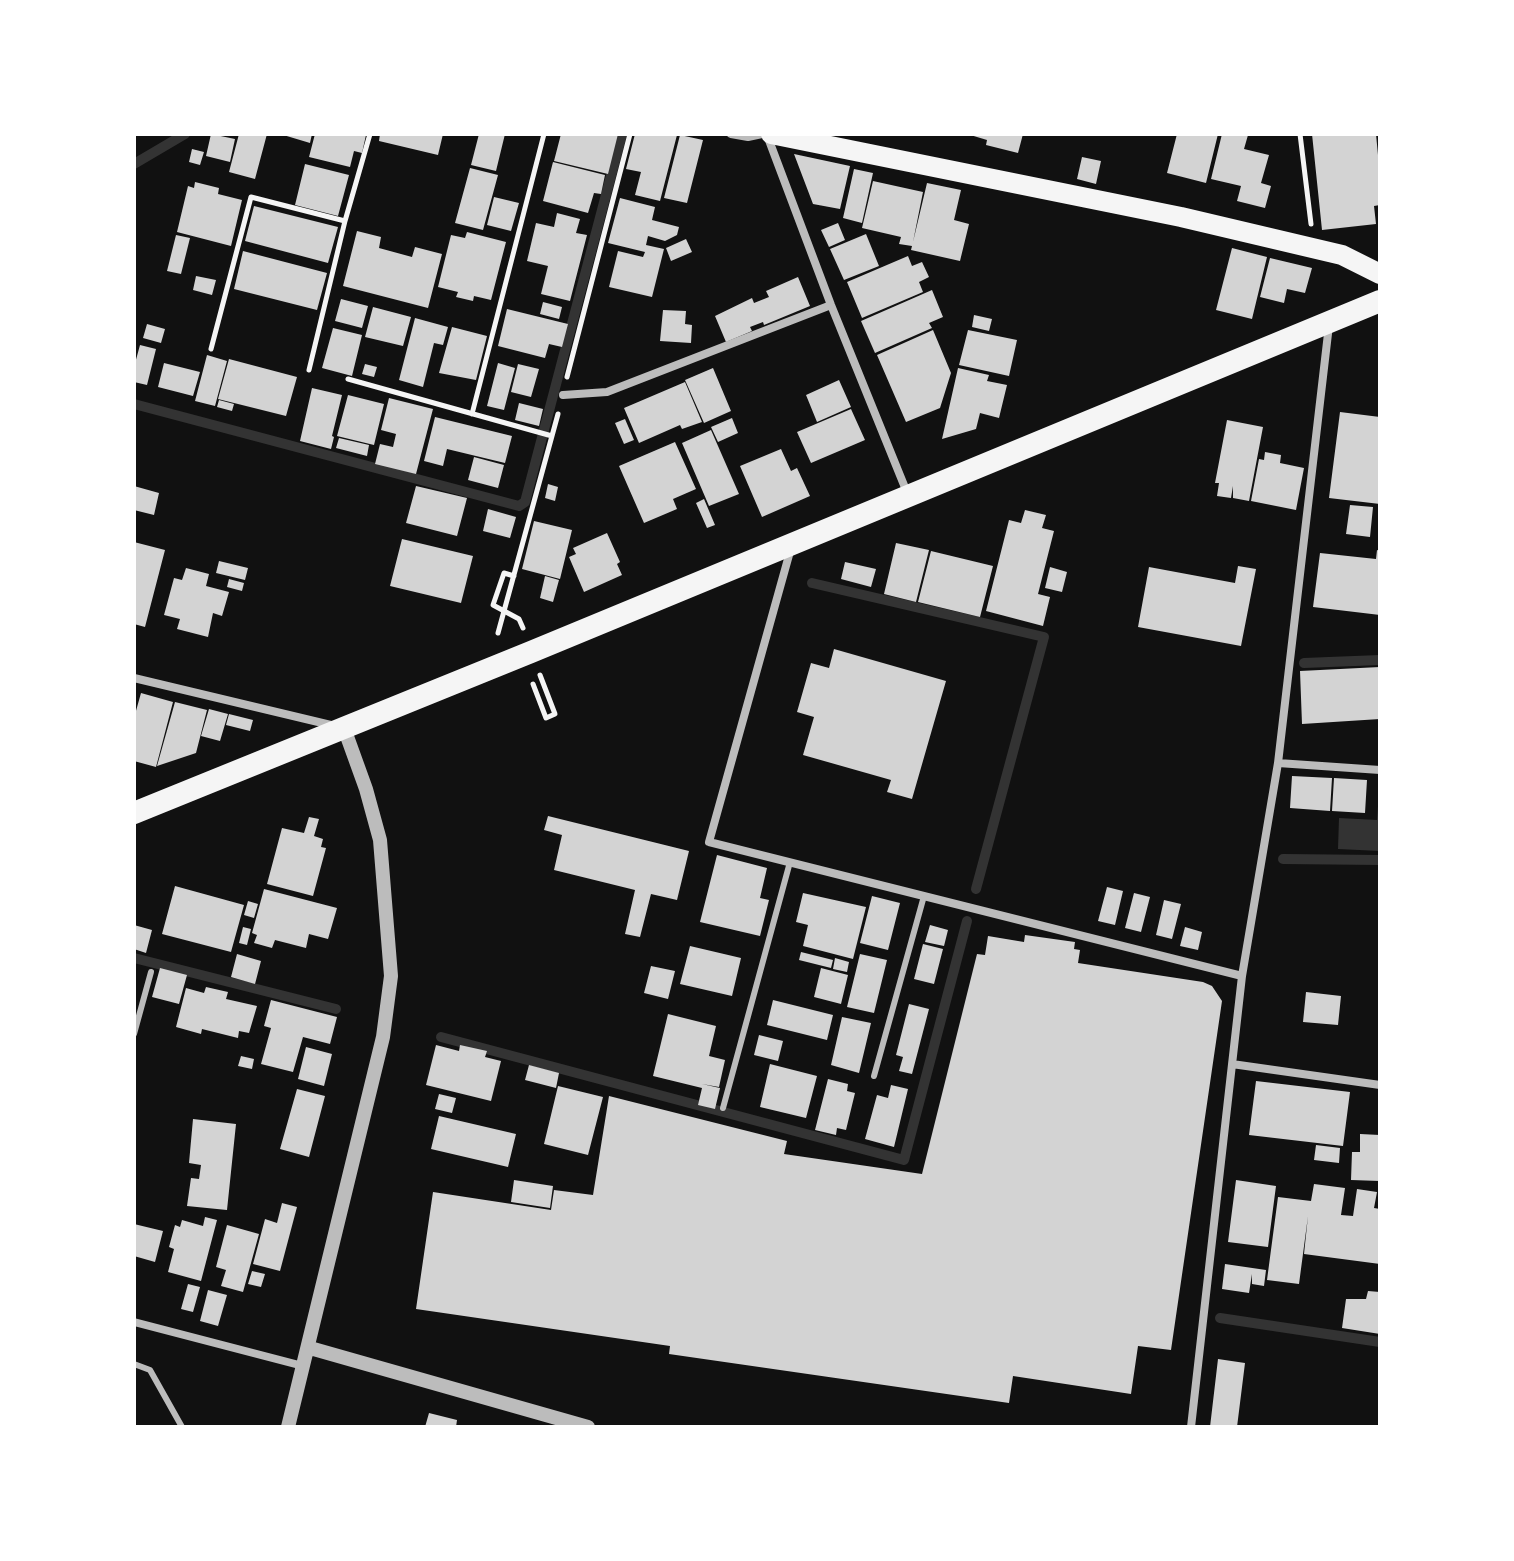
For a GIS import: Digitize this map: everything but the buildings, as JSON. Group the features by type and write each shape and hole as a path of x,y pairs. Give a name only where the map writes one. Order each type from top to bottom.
{"highway":[{"path":"134,813 1380,301"}],"main road":[{"path":"766,134 1167,215 1342,255 1380,274"}],"street":[{"path":"731,134 748,137 766,134 909,497"},
{"path":"563,395 607,392 831,305"},
{"path":"1191,1427 1242,976 1278,763 1329,323"},
{"path":"792,544 709,842 1242,976"},
{"path":"134,678 344,728 380,840 391,976 383,1037 310,1348 288,1427"},
{"path":"1278,763 1380,770"},
{"path":"1232,1064 1380,1085"},
{"path":"134,1322 304,1367"},
{"path":"310,1348 562,1423 588,1427"}],"lane":[{"path":"723,1108 790,862"},
{"path":"874,1076 924,896"},
{"path":"134,1034 151,972"},
{"path":"134,1364 150,1370 182,1427"}],"path":[{"path":"309,370 345,221 370,134"},
{"path":"472,414 544,134"},
{"path":"1300,134 1315,249"},
{"path":"211,349 251,197 345,221"},
{"path":"348,379 550,435"},
{"path":"493,605 504,573 514,576"},
{"path":"533,684 546,718 555,714 546,690"}],"shaded area":[{"path":"1378,806 1380,851 1338,849 1339,818 1377,820"}],"waterway":[{"path":"134,164 185,134"},
{"path":"134,404 519,506 525,502 622,134"},
{"path":"812,583 1044,637 976,889"},
{"path":"1304,663 1380,660"},
{"path":"1283,859 1380,860"},
{"path":"441,1037 904,1160 967,921"},
{"path":"134,958 336,1009"},
{"path":"1220,1318 1380,1342"}]}
